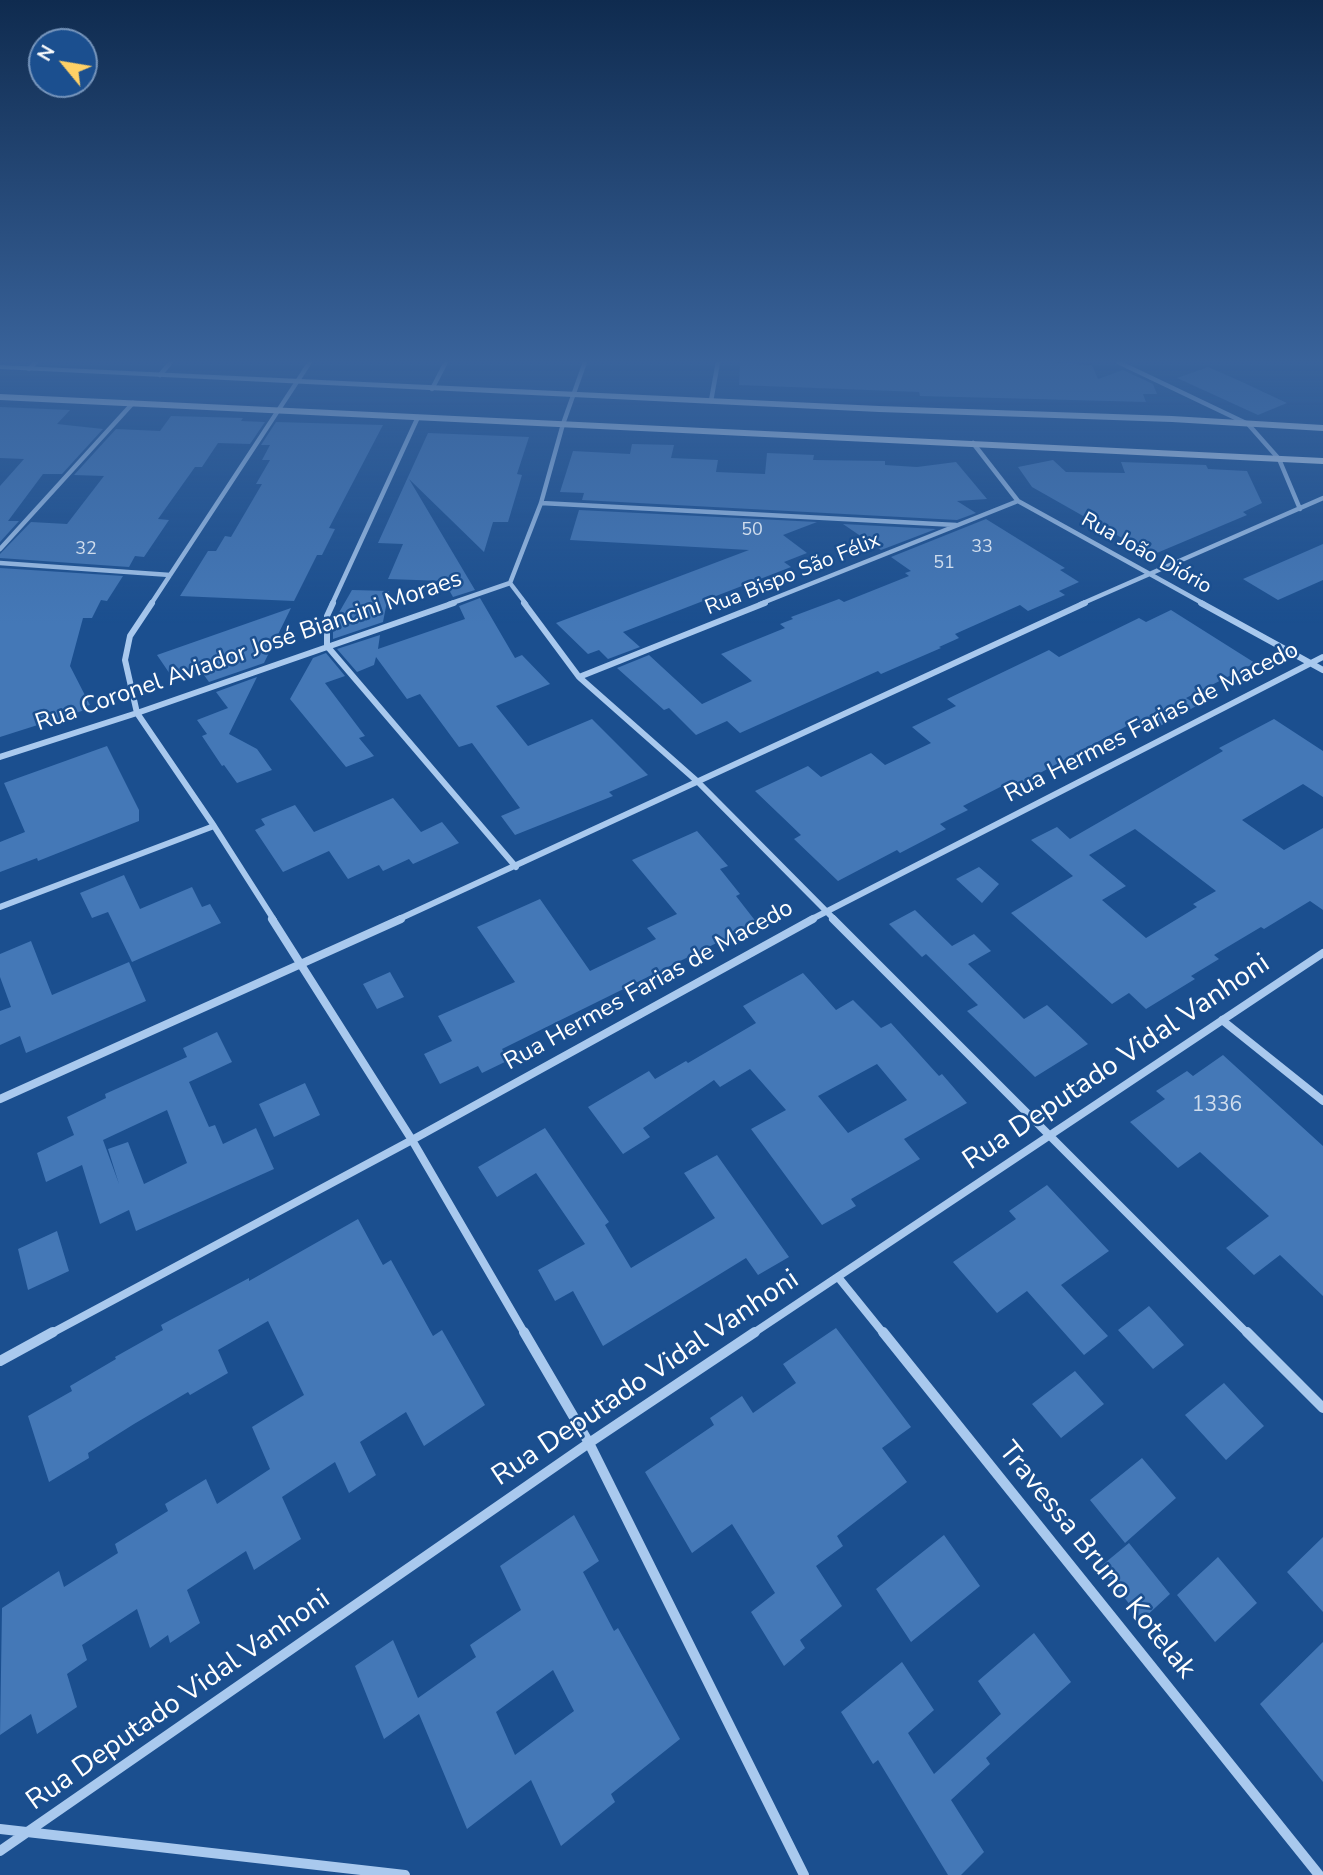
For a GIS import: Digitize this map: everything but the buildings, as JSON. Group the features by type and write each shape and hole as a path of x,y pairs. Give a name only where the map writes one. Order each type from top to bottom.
{"main road":[{"path":"1097,450 1323,461"}],"street":[{"path":"0,549 91,450"},
{"path":"251,450 130,636 125,660 137,713 214,826 412,1140 589,1443 804,1875"},
{"path":"403,450 327,617 327,646 516,867"},
{"path":"556,450 541,503 510,583 579,677 698,782 1048,1136 1323,1408"},
{"name":"Rua João Diório","path":"978,450 1018,501 1323,670"},
{"path":"1271,450 1279,459 1300,509"},
{"path":"0,1099 516,867 1148,573 1323,498"},
{"name":"Rua Bispo São Félix","path":"579,677 1018,501"},
{"path":"541,503 960,526"},
{"path":"0,563 170,575"},
{"name":"Rua Coronel Aviador José Biancini Moraes","path":"0,757 137,713 510,583"},
{"name":"Rua Hermes Farias de Macedo","path":"0,1361 412,1140 827,911 1323,657"},
{"path":"0,908 214,826"},
{"name":"Rua Deputado Vidal Vanhoni","path":"0,1851 589,1443 1323,953"},
{"path":"1222,1020 1323,1101"},
{"name":"Travessa Bruno Kotelak","path":"838,1276 1319,1875"},
{"path":"0,1829 405,1875"}]}
